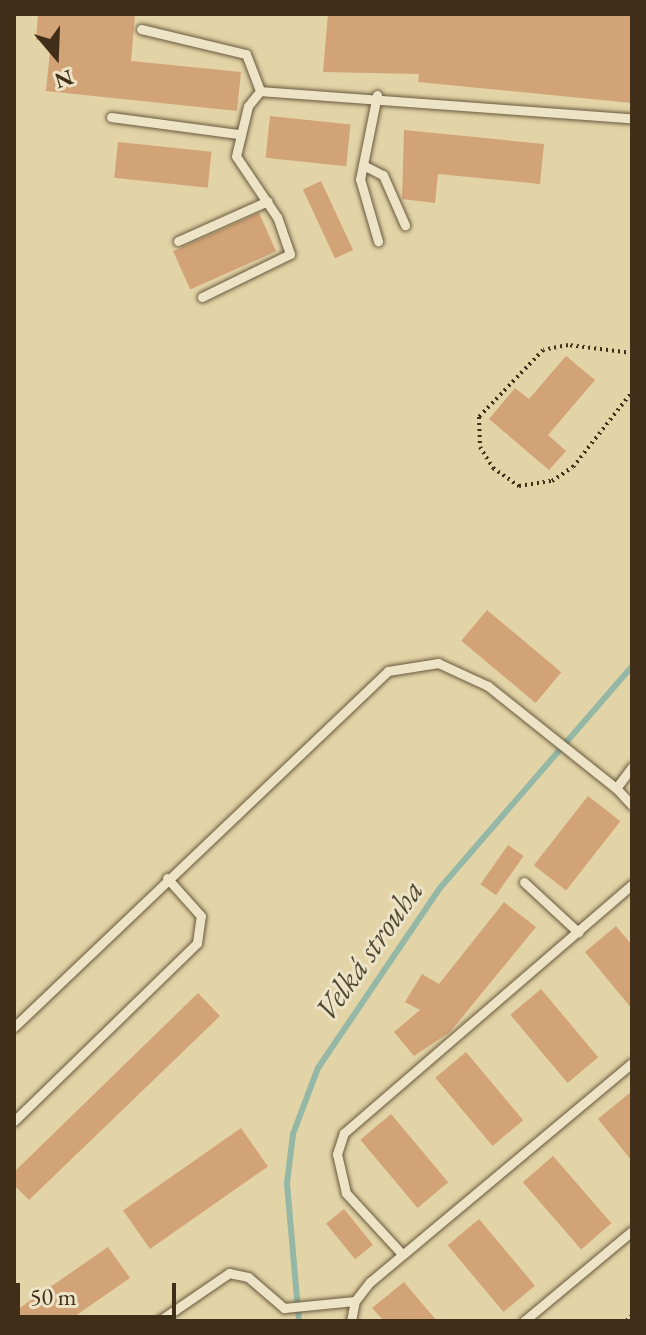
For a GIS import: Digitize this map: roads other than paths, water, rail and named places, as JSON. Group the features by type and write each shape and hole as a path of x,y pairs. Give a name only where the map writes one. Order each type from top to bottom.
{"lane":[{"path":"141,29 246,54 260,91 238,134 239,166 268,201 289,257 202,297"},
{"path":"260,91 377,95 632,118"},
{"path":"377,95 361,188 378,241"},
{"path":"111,117 238,134"},
{"path":"363,165 383,175 405,225"},
{"path":"178,241 268,201"},
{"path":"14,1027 383,673 438,663 522,712 616,788 632,805"},
{"path":"616,788 632,767"},
{"path":"14,1121 197,943 201,916 167,878"},
{"path":"524,882 578,932"},
{"path":"402,1254 346,1193 339,1143 352,1125 632,884"},
{"path":"351,1321 355,1301 402,1254 632,1063"},
{"path":"524,1321 632,1231"},
{"path":"159,1321 235,1272 290,1309 355,1301"}],"waterway":[{"name":"Velká strouha","path":"299,1321 287,1183 293,1134 318,1068 440,888 632,666"}]}
